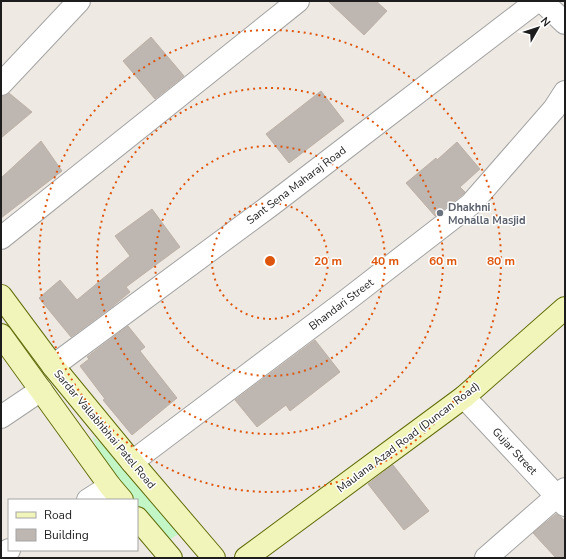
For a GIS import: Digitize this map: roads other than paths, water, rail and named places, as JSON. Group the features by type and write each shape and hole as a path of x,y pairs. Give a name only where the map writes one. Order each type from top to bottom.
{"main road":[{"name":"Sardar Vallabhbhai Patel Road","path":"1,296 53,366 214,558"},
{"name":"Maulana Azad Road (Duncan Road)","path":"246,558 464,397 565,308"},
{"path":"1,335 116,493"},
{"path":"138,519 171,558"}],"street":[{"path":"1,84 80,1"},
{"path":"1,238 298,1"},
{"name":"Sant Sena Maharaj Road","path":"53,366 271,205 538,1"},
{"path":"542,1 565,23"},
{"name":"Bhandari Street","path":"132,462 341,305 471,204 554,109 565,92"},
{"path":"1,417 41,390"},
{"name":"Gujar Street","path":"464,397 562,496"},
{"path":"92,499 116,493"},
{"path":"486,558 562,496"}],"place":[{"name":"Dhakhni Mohalla Masjid","path":"440,213"}]}
